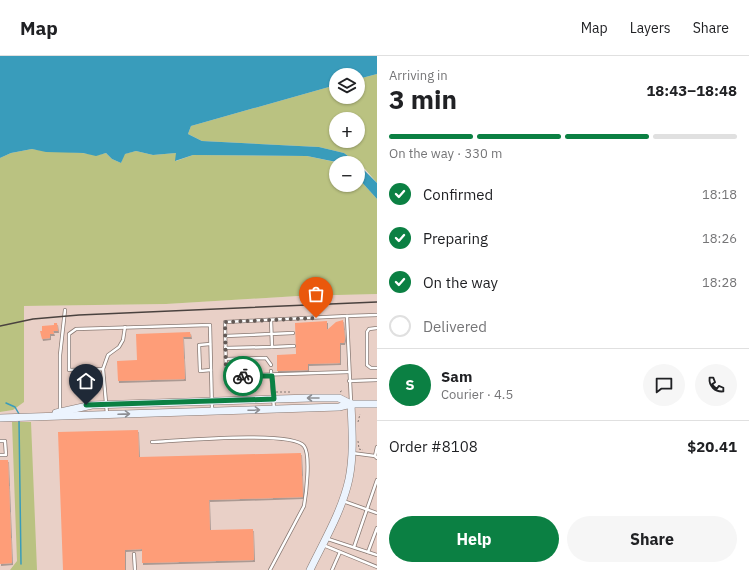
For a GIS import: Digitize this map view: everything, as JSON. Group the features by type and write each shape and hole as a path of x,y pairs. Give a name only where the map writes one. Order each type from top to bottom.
{"street":[{"path":"43,416 86,405 106,404 339,398 351,404"},
{"path":"310,570 342,500 349,478 352,453 351,404"},
{"path":"0,418 339,407 351,404 377,404"}],"lane":[{"path":"60,412 60,355 64,333 65,310"},
{"path":"349,372 272,376 226,376 225,322 377,314"},
{"path":"347,316 351,404"},
{"path":"271,320 272,347"},
{"path":"103,370 70,370 69,334 76,328 210,325 212,411"},
{"path":"107,414 103,370 109,354 118,347 123,340 125,327"},
{"path":"377,328 369,329 367,332 368,365 371,368 377,368"},
{"path":"225,336 293,333"},
{"path":"210,344 199,345 200,371 211,370"},
{"path":"225,348 294,346"},
{"path":"226,359 266,358 271,365"},
{"path":"272,371 274,409"},
{"path":"349,381 377,380"},
{"path":"152,442 253,437 296,440 304,446 307,456 306,495 304,506 270,570"},
{"path":"0,441 5,441 6,455 0,455"},
{"path":"352,453 376,457 377,447"},
{"path":"354,547 377,480"},
{"path":"342,500 377,513"},
{"path":"368,552 377,528"},
{"path":"324,541 354,547 377,555"},
{"path":"324,541 340,552 377,567"},
{"path":"332,570 340,552"},
{"path":"134,554 135,570"}],"path":[{"path":"358,423 360,414"},
{"path":"358,435 358,446 364,451"}],"shaded area":[{"path":"377,294 377,570 0,570 0,412 13,410 24,392 24,306 166,304 298,296"}],"green space":[{"path":"377,74 377,183 365,169 365,156 348,156 344,153 319,147 202,141 188,134 191,126 329,87 329,104 365,104 365,77"},
{"path":"32,149 94,154 106,153 112,159 121,163 124,154 136,151 153,155 176,153 176,161 193,155 307,156 329,161 329,192 365,192 365,186 377,199 377,294 298,296 166,304 24,306 24,402 13,410 0,412 0,158 11,153"},
{"path":"12,422 31,422 37,570 10,570 17,561"}],"water":[{"path":"0,56 377,56 377,74 365,77 365,68 329,68 329,87 191,126 188,134 202,141 319,147 344,153 348,156 329,156 329,161 307,156 193,155 175,161 176,153 153,155 136,151 125,154 121,163 112,159 106,153 96,156 83,153 46,152 32,149 11,153 0,158"},
{"path":"365,171 377,183 377,199 365,186"}],"building":[{"path":"343,320 345,339 344,343 340,343 340,363 308,364 308,370 277,371 277,355 296,354 295,323 327,321 327,330 336,322"},
{"path":"54,323 57,323 58,331 53,331 54,334 50,334 50,338 42,339 40,331 42,331 42,326 54,325"},
{"path":"190,332 191,337 183,337 185,379 118,381 117,361 137,360 136,334"},
{"path":"138,430 139,457 301,453 303,497 209,500 210,530 253,529 254,560 142,563 142,549 125,550 125,570 63,570 58,432"},
{"path":"0,460 8,460 12,563 0,564"}],"waterway":[{"path":"6,403 15,407 19,414"},
{"path":"19,420 21,564"}],"railway":[{"path":"0,326 33,319 79,315 377,302"}],"way so far":[{"path":"243,376 226,376 225,322 316,318"}],"route":[{"path":"86,405 274,399 272,376 243,376"}]}
